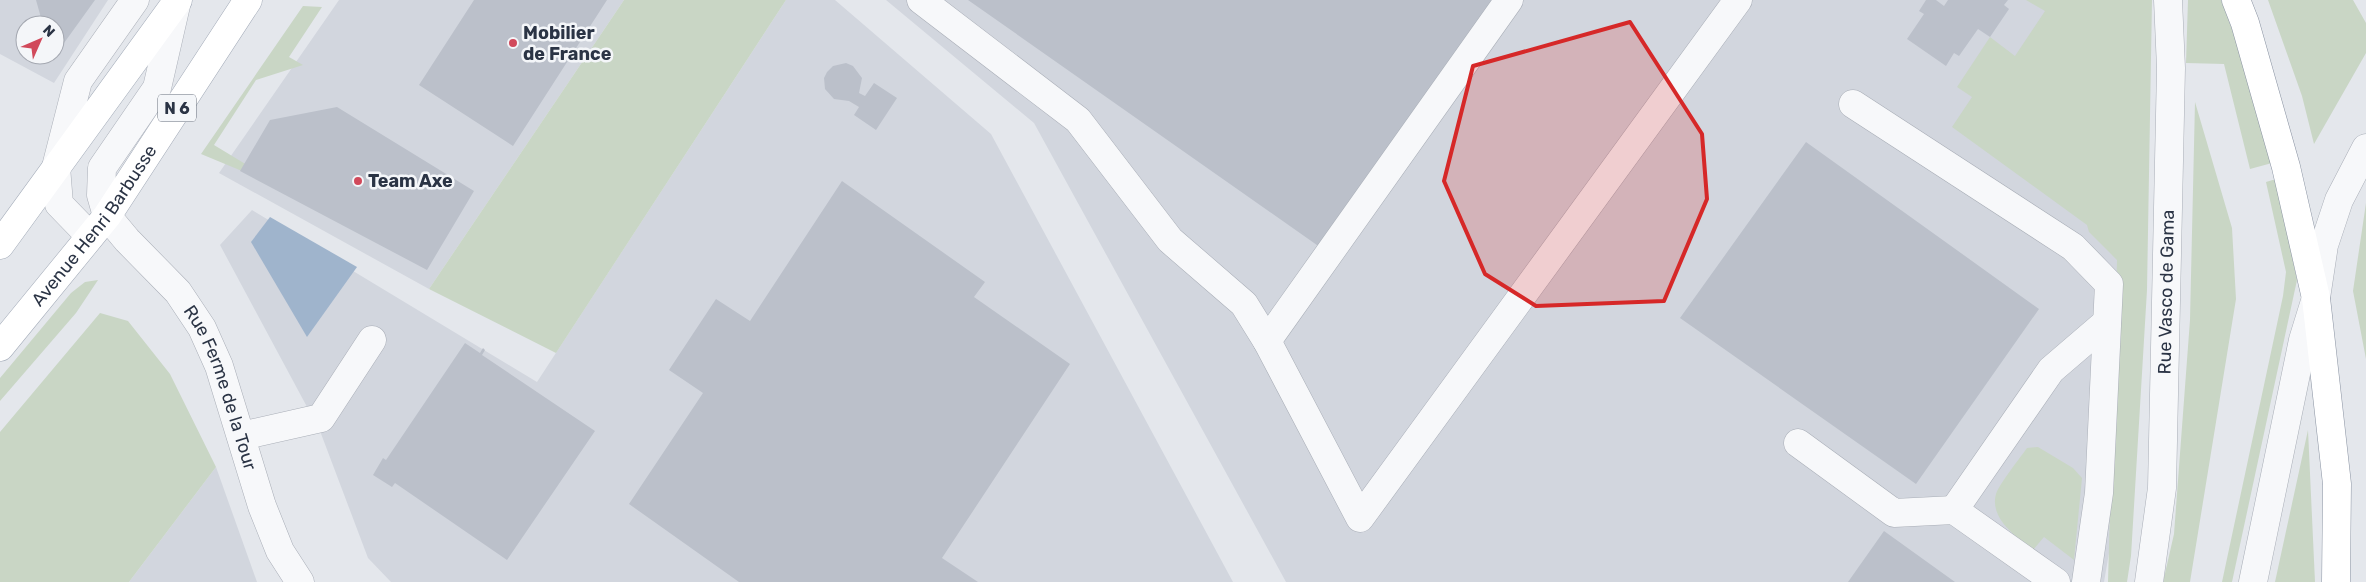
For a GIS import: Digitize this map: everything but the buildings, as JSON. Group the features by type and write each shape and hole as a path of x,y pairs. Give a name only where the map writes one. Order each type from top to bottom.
{"main road":[{"name":"Avenue Henri Barbusse","path":"0,347 99,226 248,0"},
{"path":"2236,0 2245,24 2286,167 2316,298 2337,484 2336,582"},
{"path":"0,245 177,1"}],"street":[{"path":"56,167 78,81 135,0"},
{"path":"921,0 1078,120 1170,240 1244,304 1267,341 1360,518 1738,0"},
{"path":"1267,341 1509,0"},
{"name":"Rue Vasco de Gama","path":"2149,582 2162,488 2171,87 2168,0"},
{"path":"99,226 102,168 157,88 177,1"},
{"path":"1853,104 2073,247 2109,284 2099,493 2086,582"},
{"path":"2253,582 2303,340 2316,298 2327,236 2350,176 2366,148"},
{"name":"Rue Ferme de la Tour","path":"56,167 60,204 127,240 178,292 202,328 219,366 262,506 280,550 300,582"},
{"path":"1954,510 2051,370 2107,322"},
{"path":"241,436 321,418 372,340"},
{"path":"1798,443 1894,513 1954,510 2056,582"}],"highlighted area":[{"path":"1630,22 1702,134 1707,199 1664,301 1536,306 1485,274 1444,181 1473,66"}],"shaded area":[{"path":"0,0 108,0 54,83 20,65 65,65 65,15 15,15 15,62 0,54"},
{"path":"339,0 624,0 429,289 219,173"},
{"path":"786,0 835,0 991,134 1233,582 391,582 368,558 320,431 220,245 252,210 537,382"},
{"path":"886,0 2145,0 2141,367 2104,582 1286,582 1034,123"},
{"path":"216,467 257,582 129,582"}],"green space":[{"path":"624,0 786,0 556,353 429,289"},
{"path":"2026,0 2152,0 2147,290 2131,556 2127,582 2108,582 2117,260 2089,232 2087,225 1952,127 1972,97 1957,87 1990,37 2015,56 2045,11"},
{"path":"2188,0 2221,0 2247,69 2272,163 2250,169 2224,64 2186,63"},
{"path":"2268,0 2353,0 2366,23 2366,53 2314,144 2302,96"},
{"path":"303,6 322,7 289,57 303,65 256,80 214,145 247,165 242,171 201,154"},
{"path":"2195,102 2232,228 2236,299 2190,582 2163,582 2174,534 2190,320"},
{"path":"2276,179 2297,280 2232,582 2222,582 2283,296 2286,272 2266,182"},
{"path":"2366,203 2366,359 2353,291"},
{"path":"98,280 76,313 0,401 0,378 71,293 85,282"},
{"path":"100,313 128,321 170,374 216,467 129,582 0,582 0,432"},
{"path":"2308,430 2315,582 2275,582"},
{"path":"2038,447 2073,468 2082,478 2074,560 2044,537 2033,550 2012,533 2000,519 1997,511 1995,503 1996,494 2002,484 2027,448"}],"water":[{"path":"270,217 357,267 307,337 251,242"}],"place":[{"name":"Mobilier de France","path":"513,43"},
{"name":"Team Axe","path":"358,181"}]}
